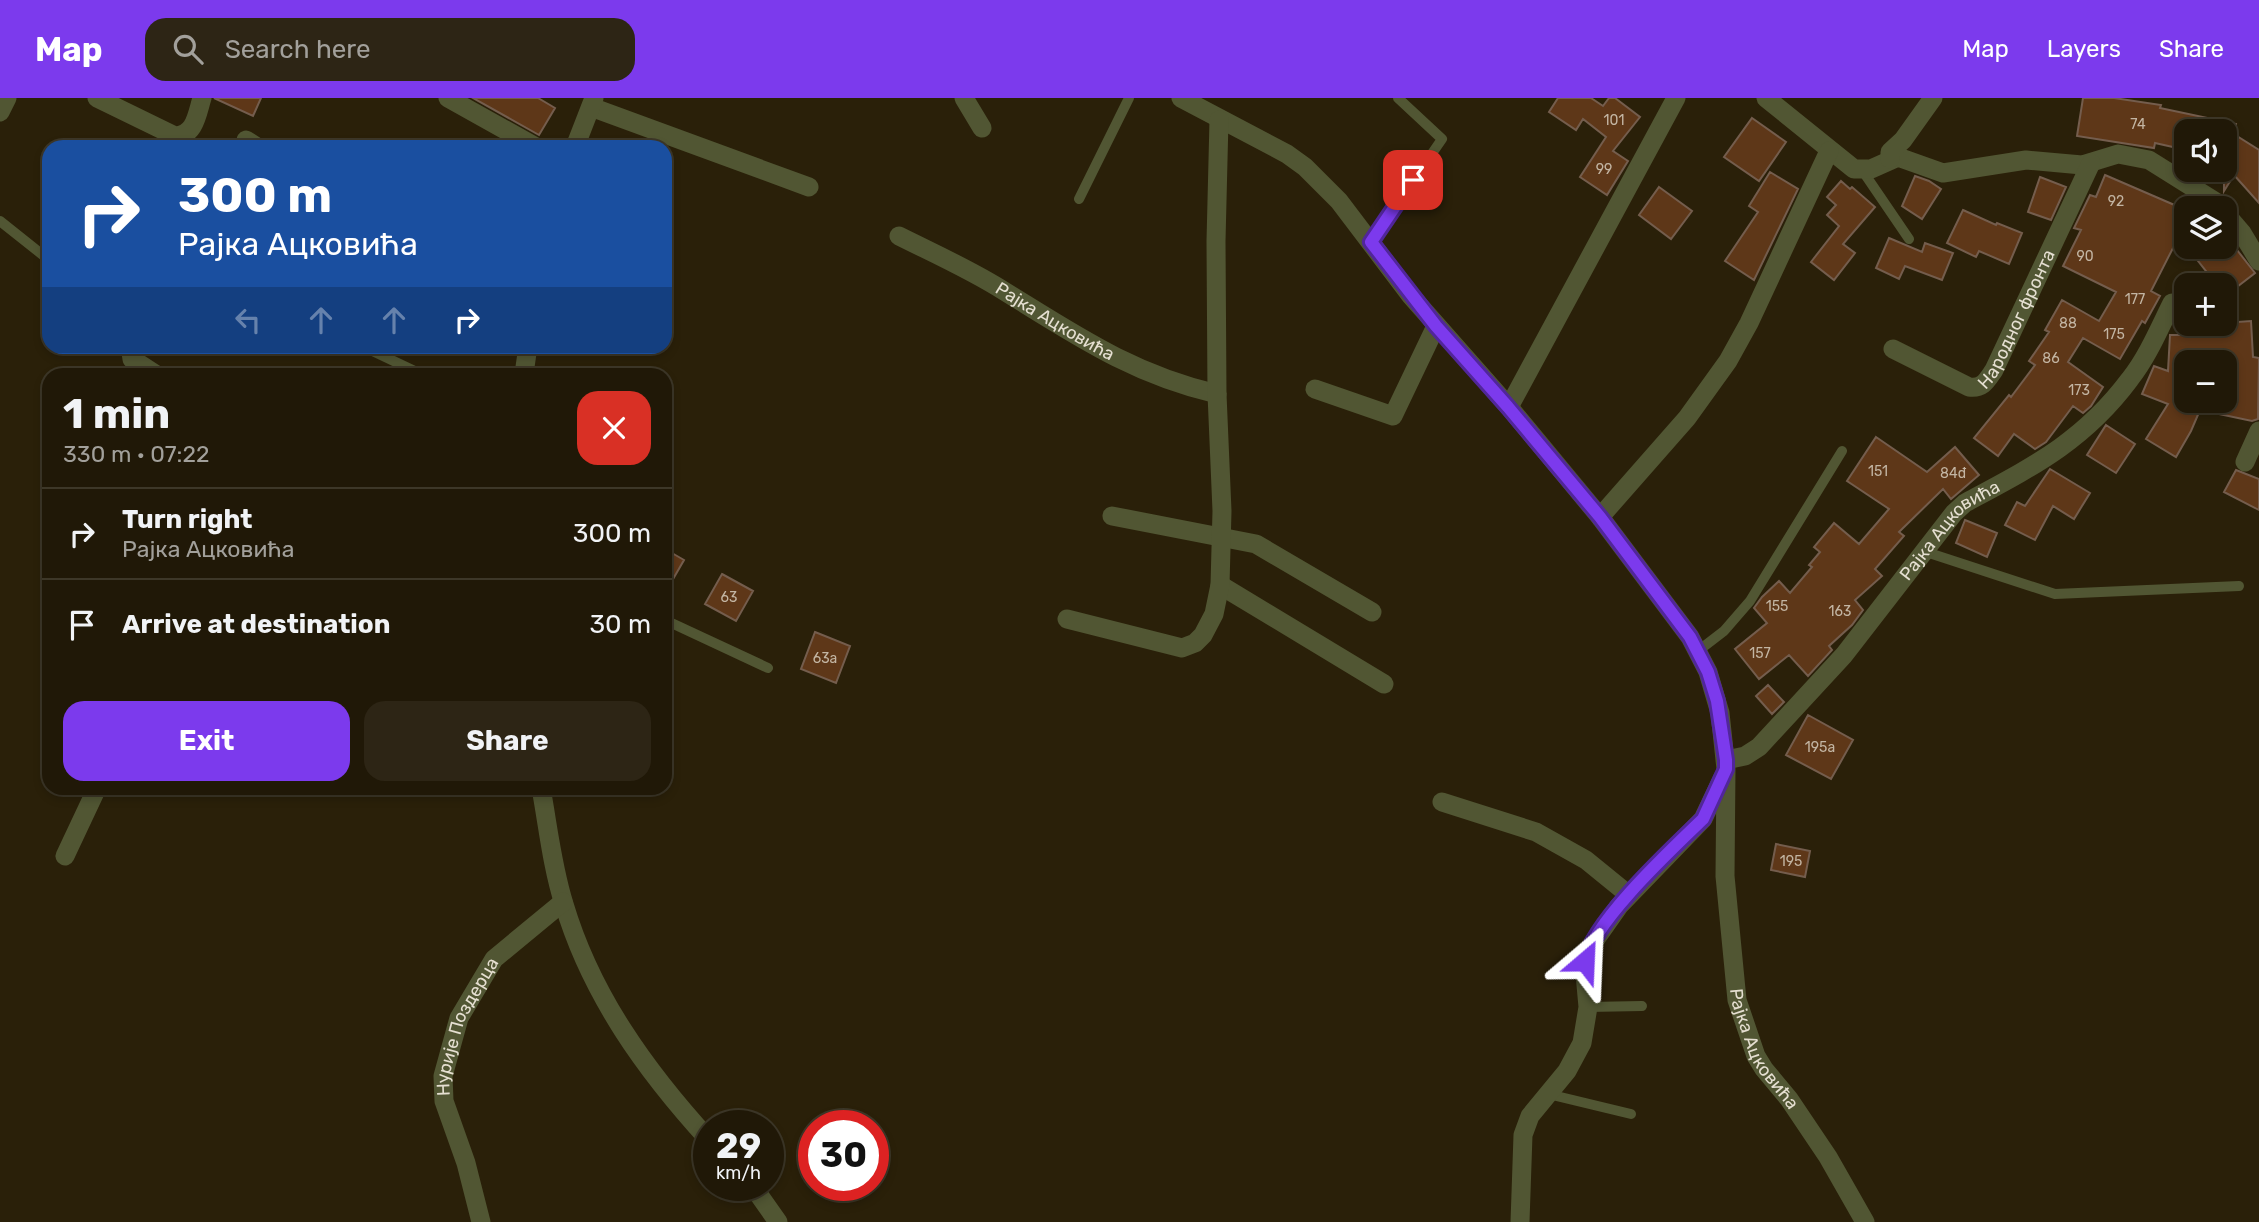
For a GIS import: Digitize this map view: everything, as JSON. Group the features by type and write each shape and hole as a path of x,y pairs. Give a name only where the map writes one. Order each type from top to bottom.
{"street":[{"path":"0,112 7,98"},
{"path":"97,98 139,121 184,140"},
{"path":"186,140 202,98"},
{"path":"448,98 523,140"},
{"path":"964,98 982,128"},
{"name":"Рајка Ацковића","path":"1181,98 1287,154 1305,167 1339,201 1436,326 1600,517 1677,618 1698,651 1717,701 1726,764 1725,876 1737,1000 1760,1063 1797,1110 1828,1157 1865,1222"},
{"path":"1508,407 1676,98"},
{"path":"1766,98 1854,169 1877,167 1890,159 1905,159 1943,173 2026,160 2066,164 2091,163 2118,154 2149,160 2206,196"},
{"path":"1890,159 1890,152 1903,140 1933,98"},
{"path":"578,140 592,102 809,187"},
{"path":"1067,620 1182,648 1203,635 1219,600 1221,536 1216,241 1219,120"},
{"path":"1600,517 1687,418 1728,361 1749,323 1829,151"},
{"name":"Народног фронта","path":"1893,349 1969,387 1982,386 1994,370 2091,163"},
{"path":"2237,227 2259,261"},
{"name":"Рајка Ацковића","path":"899,236 968,270 1070,334 1116,358 1170,382 1217,394"},
{"name":"Рајка Ацковића","path":"1726,764 1759,747 1844,655 1944,524 1965,503 2062,448 2097,419 2146,355 2172,303"},
{"path":"1315,389 1393,416 1436,326"},
{"path":"131,354 132,359 146,368"},
{"path":"2245,461 2259,432"},
{"path":"1112,516 1256,544 1372,612"},
{"path":"1220,585 1384,684"},
{"path":"1520,1222 1522,1135 1530,1116 1567,1071 1582,1043 1588,1007 1585,974 1588,950 1629,895 1703,819 1726,764"},
{"path":"65,856 94,795"},
{"path":"542,795 563,902 591,972 611,1014 632,1047 693,1122"},
{"path":"1442,802 1536,832 1586,860 1629,895"},
{"name":"Нурије Поздерца","path":"481,1222 466,1163 444,1101 443,1076 459,1018 494,959 563,902"},
{"path":"763,1201 778,1222"}],"lane":[{"path":"1079,199 1129,98"},
{"path":"1371,242 1442,139 1398,98"},
{"path":"1862,170 1909,239"},
{"path":"0,221 42,254"},
{"path":"379,354 408,368"},
{"path":"1698,651 1724,631 1750,601 1842,451"},
{"path":"1923,551 2055,594 2239,586"},
{"path":"672,623 768,668"},
{"path":"1588,1007 1642,1006"},
{"path":"1548,1094 1631,1114"}],"building":[{"path":"214,98 261,98 253,116"},
{"path":"473,98 538,98 555,108 539,135"},
{"path":"1558,98 1591,98 1603,106 1609,98 1615,98 1640,117 1613,151 1628,161 1607,195 1580,177 1606,137 1583,119 1576,130 1549,112"},
{"path":"2083,98 2114,98 2161,105 2160,108 2212,119 2174,119 2174,147 2155,143 2154,148 2077,136"},
{"path":"1752,118 1786,142 1759,181 1724,157"},
{"path":"2237,136 2259,150 2259,203 2237,178"},
{"path":"1770,172 1798,189 1754,280 1725,261 1758,212 1749,206"},
{"path":"2105,175 2174,205 2174,246 2151,291 2160,296 2120,359 2083,338 2068,362 2103,387 2091,406 2083,413 2073,406 2046,442 2035,449 2014,434 1998,456 1974,438 2009,395 2011,397 2035,365 2029,361 2049,332 2045,330 2062,300 2099,321 2116,292 2063,266 2081,230 2074,228 2090,195 2096,197"},
{"path":"1915,176 1941,189 1922,219 1902,206"},
{"path":"2040,177 2066,187 2051,220 2028,212"},
{"path":"1841,181 1875,207 1843,244 1855,253 1834,280 1811,262 1839,226 1827,215 1836,205 1827,197"},
{"path":"1659,187 1692,211 1671,239 1639,215"},
{"path":"1963,210 2022,233 2009,264 1979,251 1976,257 1947,243"},
{"path":"1889,238 1922,252 1925,243 1953,253 1942,280 1905,266 1899,279 1876,268"},
{"path":"2237,250 2255,273 2237,287 2237,273 2208,273 2196,259 2237,259"},
{"path":"2251,321 2253,357 2259,358 2258,419 2252,421 2214,413 2237,413 2237,350 2174,350 2174,413 2199,413 2176,457 2146,439 2168,404 2142,394 2154,366 2168,371 2170,335 2237,336 2237,322"},
{"path":"2106,425 2135,444 2116,473 2087,455"},
{"path":"1876,437 1927,472 1955,447 1979,475 1951,499 1943,489 1899,532 1904,536 1875,569 1882,576 1855,600 1863,610 1852,625 1829,646 1832,650 1808,676 1789,655 1759,679 1735,649 1767,623 1754,608 1762,597 1779,581 1790,593 1812,567 1809,565 1820,552 1814,547 1834,523 1859,544 1889,509 1847,481"},
{"path":"2050,469 2090,493 2074,519 2053,506 2035,540 2005,525 2017,502 2025,506"},
{"path":"2236,470 2259,479 2259,510 2224,492"},
{"path":"1965,520 1997,533 1987,557 1956,543"},
{"path":"672,553 684,560 672,581"},
{"path":"722,574 753,591 736,621 705,604"},
{"path":"815,632 850,646 836,683 801,669"},
{"path":"1768,685 1784,702 1772,714 1756,696"},
{"path":"1808,715 1853,740 1831,779 1786,755"},
{"path":"1776,844 1810,851 1805,877 1771,870"}],"route":[{"path":"1413,180 1371,242 1410,296 1600,517 1677,618 1705,665 1720,713 1726,769 1711,805 1703,819 1608,920 1595,937 1585,961"}]}
